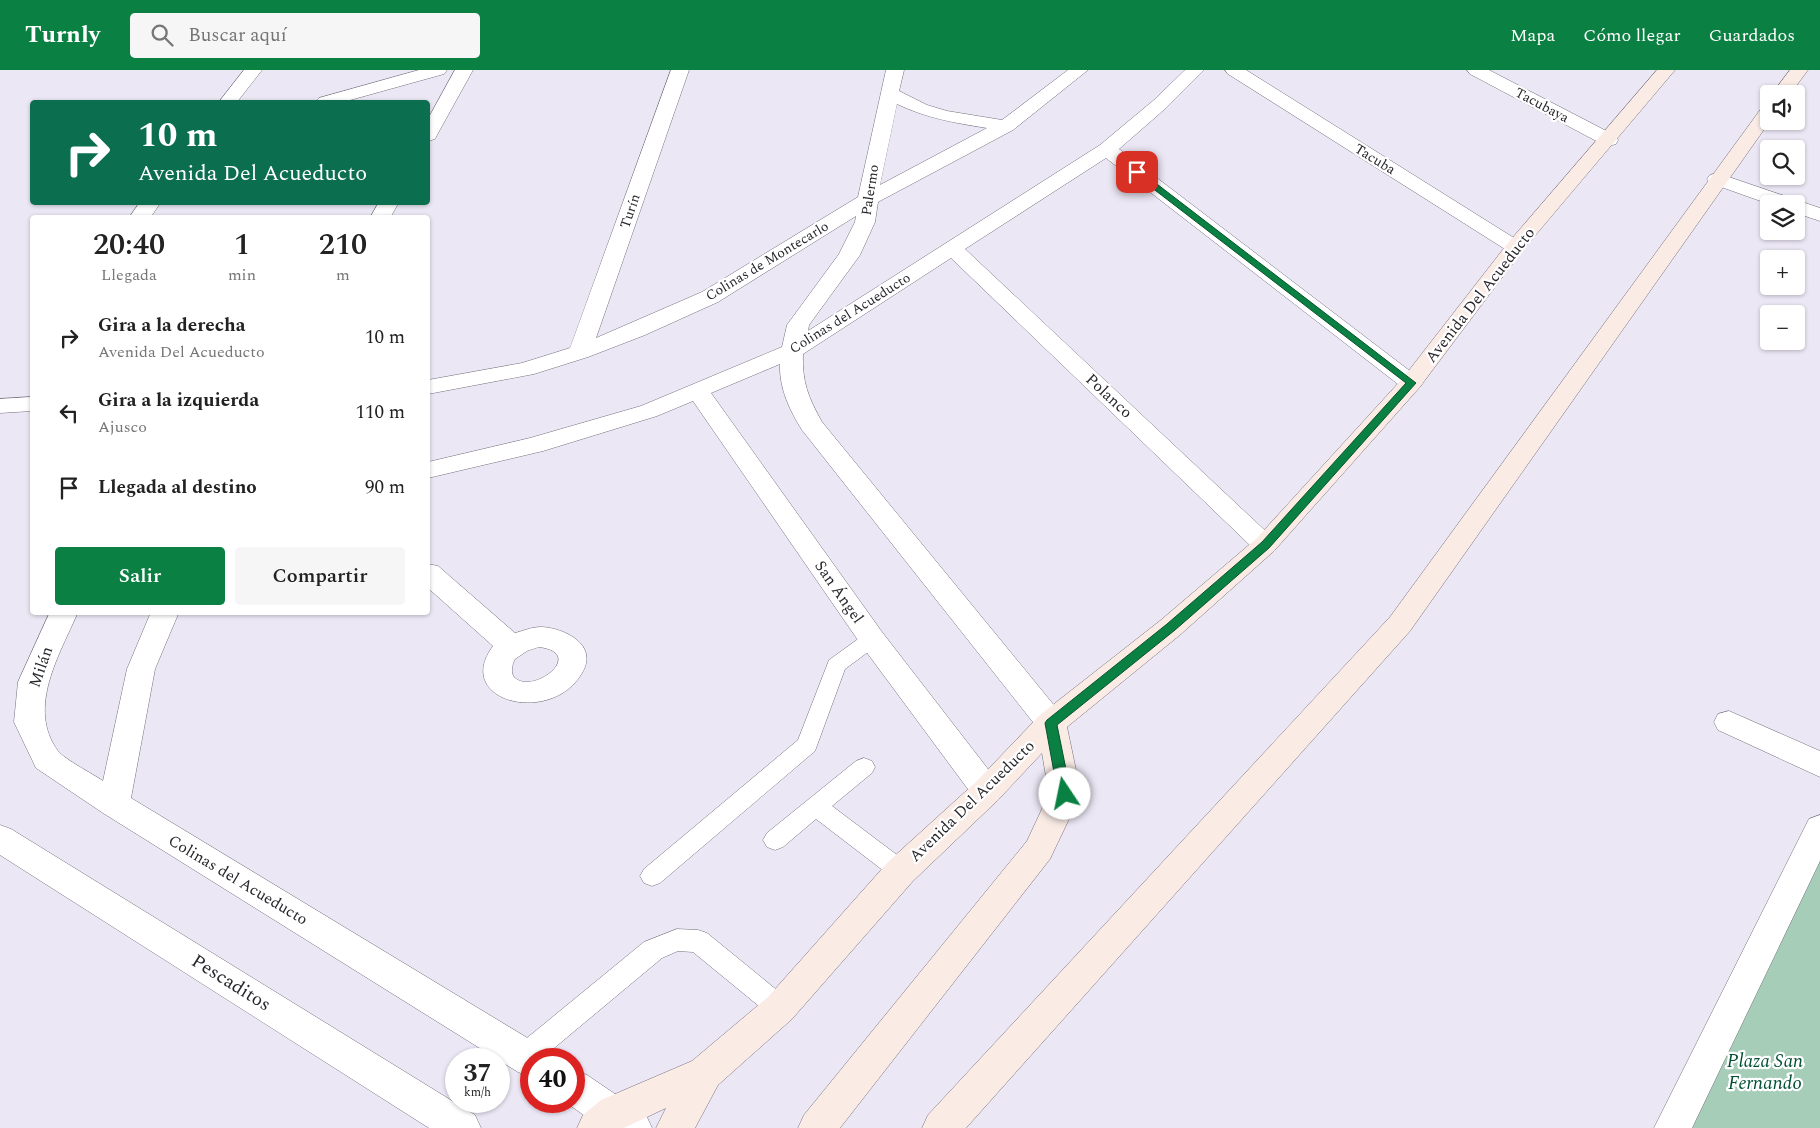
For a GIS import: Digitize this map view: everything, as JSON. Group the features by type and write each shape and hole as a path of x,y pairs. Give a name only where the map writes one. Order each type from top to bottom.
{"street":[{"path":"230,100 253,70"},
{"path":"332,100 438,70"},
{"path":"430,131 464,70"},
{"name":"Turín","path":"580,352 680,70"},
{"name":"Palermo","path":"792,351 798,325 848,255 865,222 867,200 894,70"},
{"name":"Colinas de Montecarlo","path":"430,387 526,370 637,330 710,297 867,200 1006,126 1078,70"},
{"name":"Colinas del Acueducto","path":"430,470 534,446 649,411 792,351 1107,149 1160,104 1195,70"},
{"name":"Tacuba","path":"1234,70 1515,247"},
{"name":"Tacubaya","path":"1476,70 1608,140"},
{"name":"Avenida Del Acueducto","path":"614,1123 705,1073 780,1008 901,871 987,791 1051,723 1171,627 1265,545 1411,383 1515,247 1666,70"},
{"path":"1788,85 1799,70"},
{"path":"889,93 937,114 1006,126"},
{"path":"941,1128 1400,624 1760,122"},
{"path":"1107,149 1411,383"},
{"path":"1718,179 1763,195"},
{"path":"1805,209 1820,215"},
{"name":"Polanco","path":"952,248 1265,545"},
{"path":"792,351 791,375 797,398 811,425 1051,723 1065,794 1039,850 817,1128"},
{"name":"San Ángel","path":"697,390 872,639 987,791"},
{"path":"0,406 30,404"},
{"path":"430,575 511,646"},
{"name":"Milán","path":"63,615 33,682 29,722 46,760 114,804"},
{"path":"114,804 141,670 164,615"},
{"path":"1729,722 1820,765"},
{"name":"Colinas del Acueducto","path":"114,804 520,1053"},
{"path":"1673,1128 1820,828"},
{"name":"Pescaditos","path":"0,838 462,1128"},
{"name":"Avenida Del Acueducto","path":"675,1128 705,1073"},
{"path":"585,1097 614,1123"}],"lane":[{"path":"652,876 807,745 836,665 872,639"},
{"path":"775,840 864,767"},
{"path":"816,806 901,871"},
{"path":"540,1048 653,950 677,940 698,941 780,1008"}],"green space":[{"name":"Plaza San Fernando","path":"1820,846 1820,1128 1693,1128 1691,1114"}],"route":[{"path":"1065,794 1051,723 1171,627 1265,545 1411,383 1137,172"}]}
